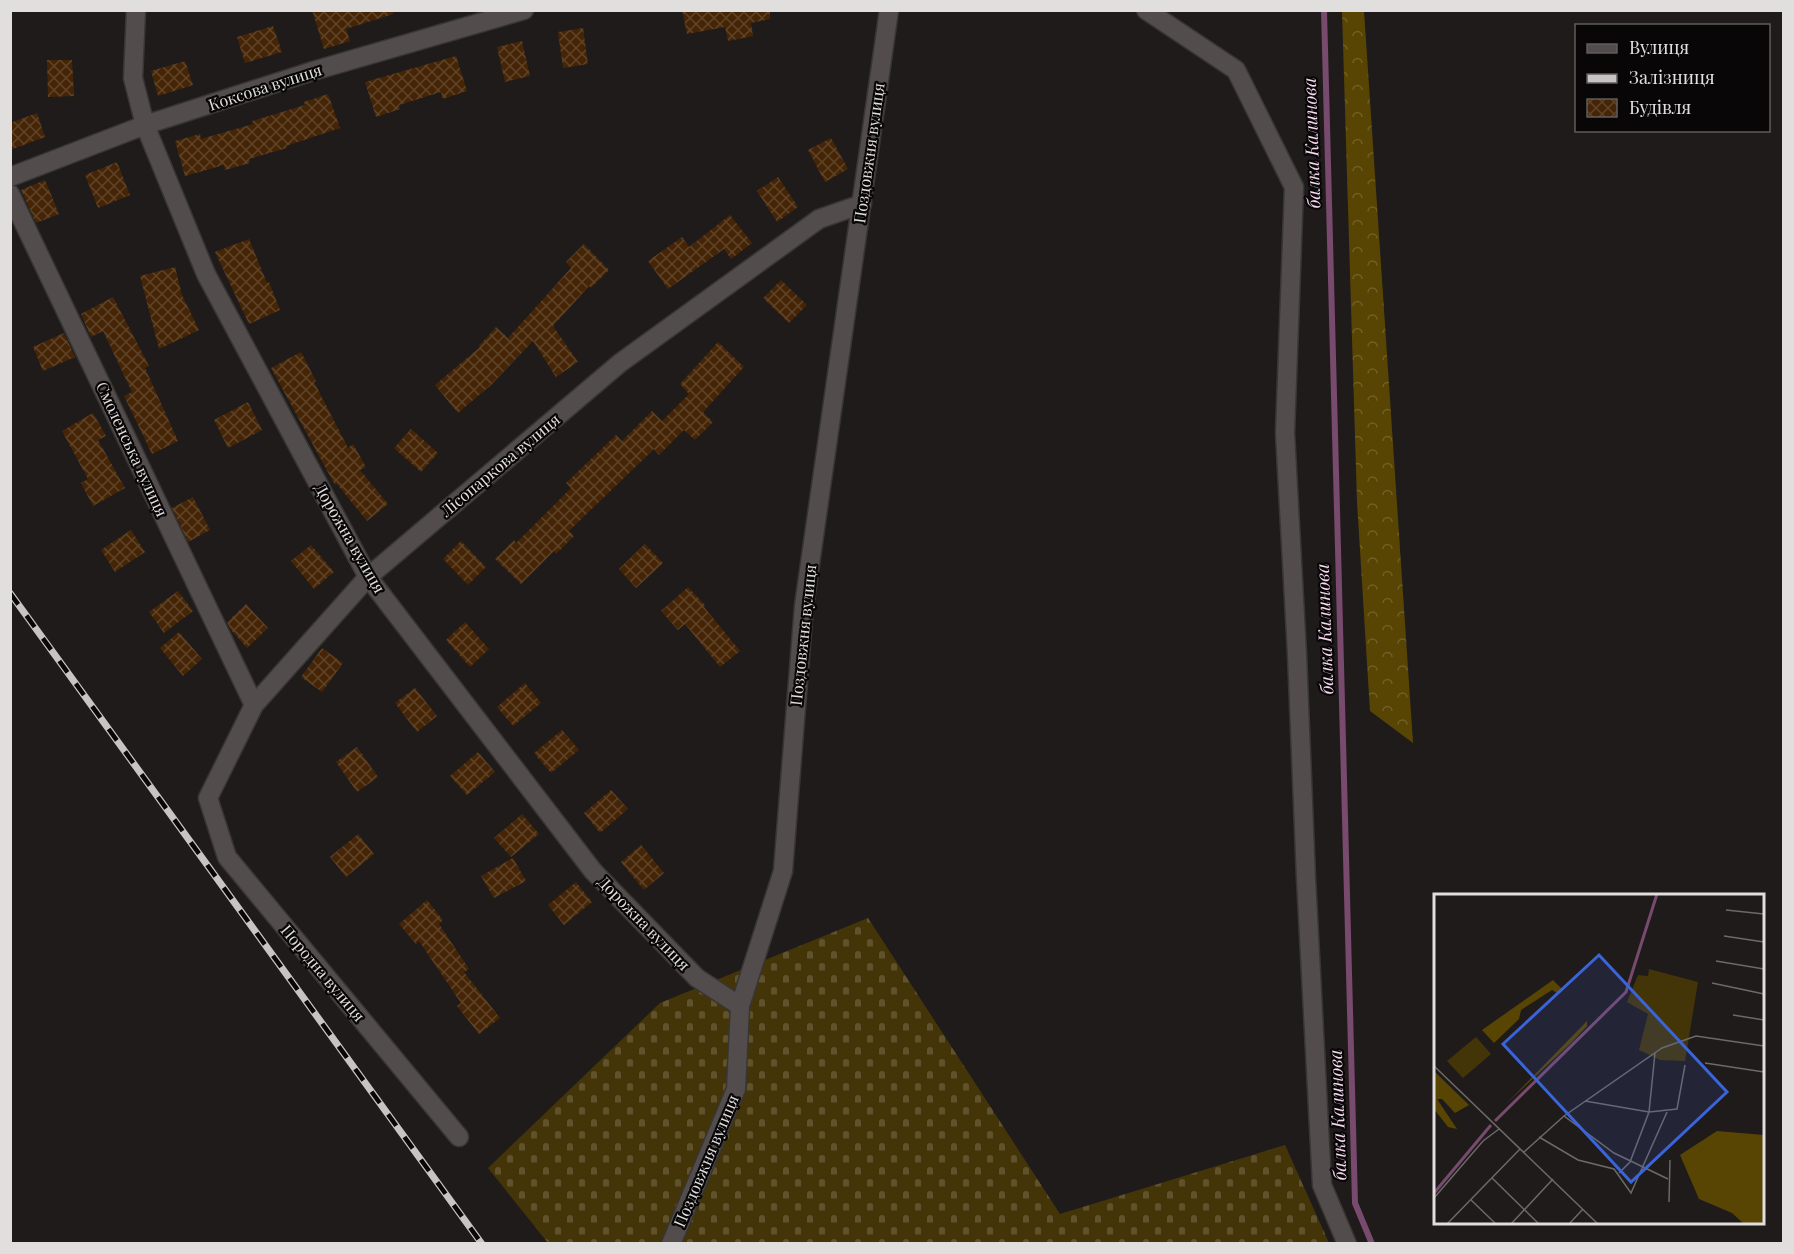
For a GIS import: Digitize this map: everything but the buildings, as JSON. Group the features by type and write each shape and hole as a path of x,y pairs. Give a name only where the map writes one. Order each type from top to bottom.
{"street":[{"name":"Дорожна вулиця","path":"136,10 133,78 145,125 206,274 369,577 593,871 697,978 740,1006"},
{"name":"Коксова вулиця","path":"10,177 145,125 313,71 524,10"},
{"name":"Поздовжня вулиця","path":"671,1244 736,1089 740,1006 783,871 804,606 889,10"},
{"path":"1146,10 1236,70 1294,187 1285,433 1306,878 1322,1185 1347,1244"},
{"name":"Смоленська вулиця","path":"10,194 254,705"},
{"name":"Лісопаркова вулиця","path":"208,798 254,705 369,577 620,363 819,219 862,204"},
{"name":"Породна вулиця","path":"208,798 227,858 459,1137"}],"green space":[{"path":"1342,11 1364,11 1413,743 1370,711 1357,502"},
{"path":"868,918 1060,1214 1285,1145 1329,1243 548,1243 488,1168 660,1003"}],"waterway":[{"name":"балка Калинова","path":"1324,10 1355,1203 1372,1244"}],"railway":[{"path":"10,593 482,1244"}]}
